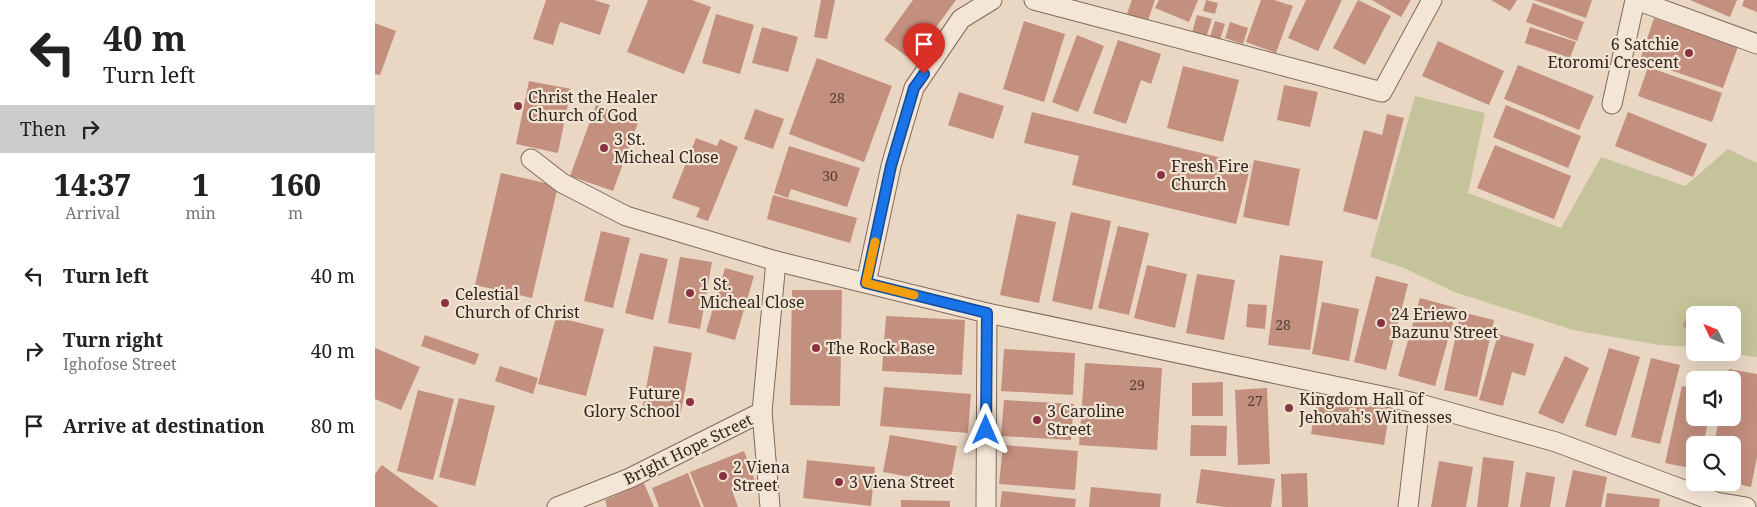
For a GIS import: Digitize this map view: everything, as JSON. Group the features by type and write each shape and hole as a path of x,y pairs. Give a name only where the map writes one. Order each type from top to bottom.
{"street":[{"path":"866,283 891,166 914,88 961,20 992,0"},
{"path":"1033,0 1382,92 1431,0"},
{"path":"1612,104 1635,0 1757,44"},
{"path":"531,159 562,183 626,216 776,261 987,313 1421,404 1556,442 1716,502 1746,507"},
{"name":"Bright Hope Street","path":"557,507 630,478 762,412 776,261"},
{"path":"986,507 987,313"},
{"path":"1408,507 1421,404"},
{"path":"762,412 770,507"}],"shaded area":[{"path":"1415,96 1485,113 1468,193 1561,228 1601,157 1685,186 1728,149 1757,163 1757,357 1741,355 1741,306 1686,306 1686,346 1659,345 1573,330 1454,292 1402,267 1370,257"}],"building":[{"path":"546,0 594,0 610,5 600,35 560,22 553,45 533,39"},
{"path":"648,0 692,0 711,7 684,74 627,52"},
{"path":"821,0 835,0 827,39 814,37"},
{"path":"913,0 956,0 912,60 884,40"},
{"path":"1132,0 1155,0 1146,26 1125,19"},
{"path":"1159,0 1198,0 1189,22 1155,8"},
{"path":"1206,0 1218,3 1215,14 1203,11"},
{"path":"1261,0 1274,0 1293,6 1276,53 1246,42"},
{"path":"1306,0 1342,0 1318,51 1288,38"},
{"path":"1358,0 1391,16 1365,65 1333,48"},
{"path":"1372,0 1411,0 1401,17"},
{"path":"1491,0 1517,0 1510,11"},
{"path":"1534,0 1592,0 1586,18"},
{"path":"1690,0 1737,0 1730,17"},
{"path":"1744,0 1757,0 1757,12 1742,6"},
{"path":"1533,3 1584,22 1577,41 1526,22"},
{"path":"716,14 754,25 740,74 702,63"},
{"path":"1197,15 1212,19 1206,38 1192,33"},
{"name":"6 Satchie Etoromi Crescent","path":"1654,18 1738,47 1723,88 1640,60"},
{"path":"1024,21 1065,34 1044,102 1003,89"},
{"path":"1215,21 1225,24 1219,43 1209,40"},
{"path":"1230,22 1248,28 1243,44 1225,38"},
{"path":"375,23 396,31 380,75 375,74"},
{"path":"762,27 798,37 788,72 752,63"},
{"path":"1530,27 1576,42 1570,58 1525,43"},
{"path":"1077,35 1104,46 1078,112 1052,102"},
{"path":"1118,40 1161,54 1151,84 1141,80 1126,124 1093,113"},
{"path":"1438,41 1504,71 1489,105 1422,76"},
{"path":"817,58 892,86 864,162 789,134"},
{"path":"1518,65 1594,96 1579,130 1504,99"},
{"path":"1183,66 1239,80 1223,142 1167,128"},
{"path":"1648,67 1722,93 1712,122 1638,96"},
{"path":"529,81 571,89 558,153 516,144"},
{"path":"1284,85 1318,92 1310,127 1277,120"},
{"path":"959,92 1004,106 993,139 948,125"},
{"name":"3 St. Micheal Close","path":"596,105 639,120 613,191 570,176"},
{"path":"1506,105 1581,136 1568,168 1493,137"},
{"path":"755,109 784,119 773,149 744,139"},
{"name":"Fresh Fire Church","path":"1032,112 1251,165 1236,224 1072,185 1079,156 1024,143"},
{"path":"1628,112 1707,144 1693,177 1615,146"},
{"path":"1387,114 1404,118 1377,220 1343,211 1364,130 1382,135"},
{"path":"696,138 717,146 720,139 738,147 708,221 696,217 700,208 672,198"},
{"path":"1495,145 1571,176 1554,219 1477,188"},
{"path":"789,146 860,168 847,207 791,189 788,198 774,193"},
{"path":"1254,160 1300,169 1289,226 1243,217"},
{"path":"501,173 558,186 532,298 475,285"},
{"path":"773,195 857,218 850,243 767,219"},
{"path":"1071,212 1111,221 1092,310 1052,301"},
{"path":"1017,214 1056,222 1039,303 1000,295"},
{"path":"1118,226 1149,233 1129,315 1098,308"},
{"path":"601,231 630,238 613,308 584,301"},
{"path":"640,253 668,259 653,320 625,313"},
{"path":"1280,255 1323,261 1310,350 1268,345"},
{"name":"1 St. Micheal Close","path":"680,257 712,262 700,329 668,323"},
{"path":"1147,265 1187,274 1175,328 1134,318"},
{"path":"725,268 754,276 735,340 706,332"},
{"path":"1197,274 1235,280 1224,340 1186,333"},
{"name":"24 Eriewo Bazunu Street","path":"1376,276 1408,284 1386,370 1354,362"},
{"name":"The Rock Base","path":"792,290 842,290 840,406 790,405"},
{"path":"1420,298 1457,308 1435,386 1398,376"},
{"path":"1322,302 1359,309 1349,361 1312,354"},
{"path":"1248,304 1267,305 1265,329 1246,327"},
{"path":"1461,312 1494,320 1477,397 1444,390"},
{"path":"886,316 965,320 962,375 882,371"},
{"path":"556,317 604,329 586,396 538,384"},
{"path":"1498,334 1534,344 1525,376 1512,372 1503,406 1479,400"},
{"path":"425,335 479,354 475,365 421,346"},
{"path":"654,346 692,353 680,417 642,410"},
{"path":"375,348 420,367 401,410 375,399"},
{"path":"1609,348 1640,357 1616,436 1585,426"},
{"path":"1004,349 1075,353 1073,395 1001,391"},
{"path":"1565,356 1589,368 1563,424 1538,413"},
{"path":"1651,358 1680,365 1660,444 1631,437"},
{"path":"1085,363 1162,368 1157,450 1079,445"},
{"path":"500,366 538,378 533,394 495,381"},
{"path":"1741,371 1757,374 1757,457 1751,487 1741,485 1741,436 1716,436 1718,426 1741,426"},
{"path":"1223,382 1223,416 1192,416 1192,383"},
{"path":"1682,386 1686,387 1686,426 1707,426 1705,436 1686,436 1686,467 1665,463"},
{"path":"884,387 971,394 968,433 880,426"},
{"path":"1267,388 1270,464 1238,465 1235,390"},
{"path":"418,390 454,399 433,480 397,471"},
{"path":"459,398 495,406 475,486 439,477"},
{"path":"1317,398 1390,409 1384,445 1311,434"},
{"name":"3 Caroline Street","path":"1004,400 1074,404 1071,440 1001,436"},
{"path":"1191,425 1227,426 1226,456 1190,456"},
{"path":"890,435 957,446 950,484 883,472"},
{"path":"1003,445 1078,451 1075,490 999,484"},
{"name":"2 Viena Street","path":"744,451 755,481 732,490 738,507 704,507 690,472"},
{"path":"1483,457 1514,461 1508,507 1477,507"},
{"name":"3 Viena Street","path":"807,460 875,467 871,506 803,498"},
{"path":"1439,461 1473,467 1466,507 1431,507"},
{"path":"382,465 439,507 375,507 375,474"},
{"path":"1201,469 1275,479 1271,507 1225,507 1196,503"},
{"path":"1573,470 1607,477 1601,507 1565,507"},
{"path":"1526,472 1555,477 1550,507 1520,507"},
{"path":"688,473 701,507 659,507 652,488"},
{"path":"1307,473 1308,507 1282,507 1281,474"},
{"path":"644,483 654,507 607,507 605,500"},
{"path":"1091,487 1161,494 1160,507 1089,507"},
{"path":"1002,491 1076,499 1075,507 1000,507"},
{"path":"1607,493 1660,499 1659,507 1605,507"},
{"path":"901,500 950,501 950,507 901,507"}],"slow traffic":[{"path":"875,242 866,283 914,295"}],"place":[{"name":"6 Satchie Etoromi Crescent","path":"1689,53"},
{"name":"Christ the Healer Church of God","path":"518,106"},
{"name":"3 St. Micheal Close","path":"604,148"},
{"name":"Fresh Fire Church","path":"1161,175"},
{"name":"1 St. Micheal Close","path":"690,293"},
{"name":"Celestial Church of Christ","path":"445,303"},
{"name":"24 Eriewo Bazunu Street","path":"1381,323"},
{"name":"The Rock Base","path":"816,348"},
{"name":"Future Glory School","path":"690,402"},
{"name":"Kingdom Hall of Jehovah's Witnesses","path":"1289,408"},
{"name":"3 Caroline Street","path":"1037,420"},
{"name":"2 Viena Street","path":"723,476"},
{"name":"3 Viena Street","path":"839,482"}],"route":[{"path":"924,74 914,88 891,166 866,283 987,313 986,430"}]}
